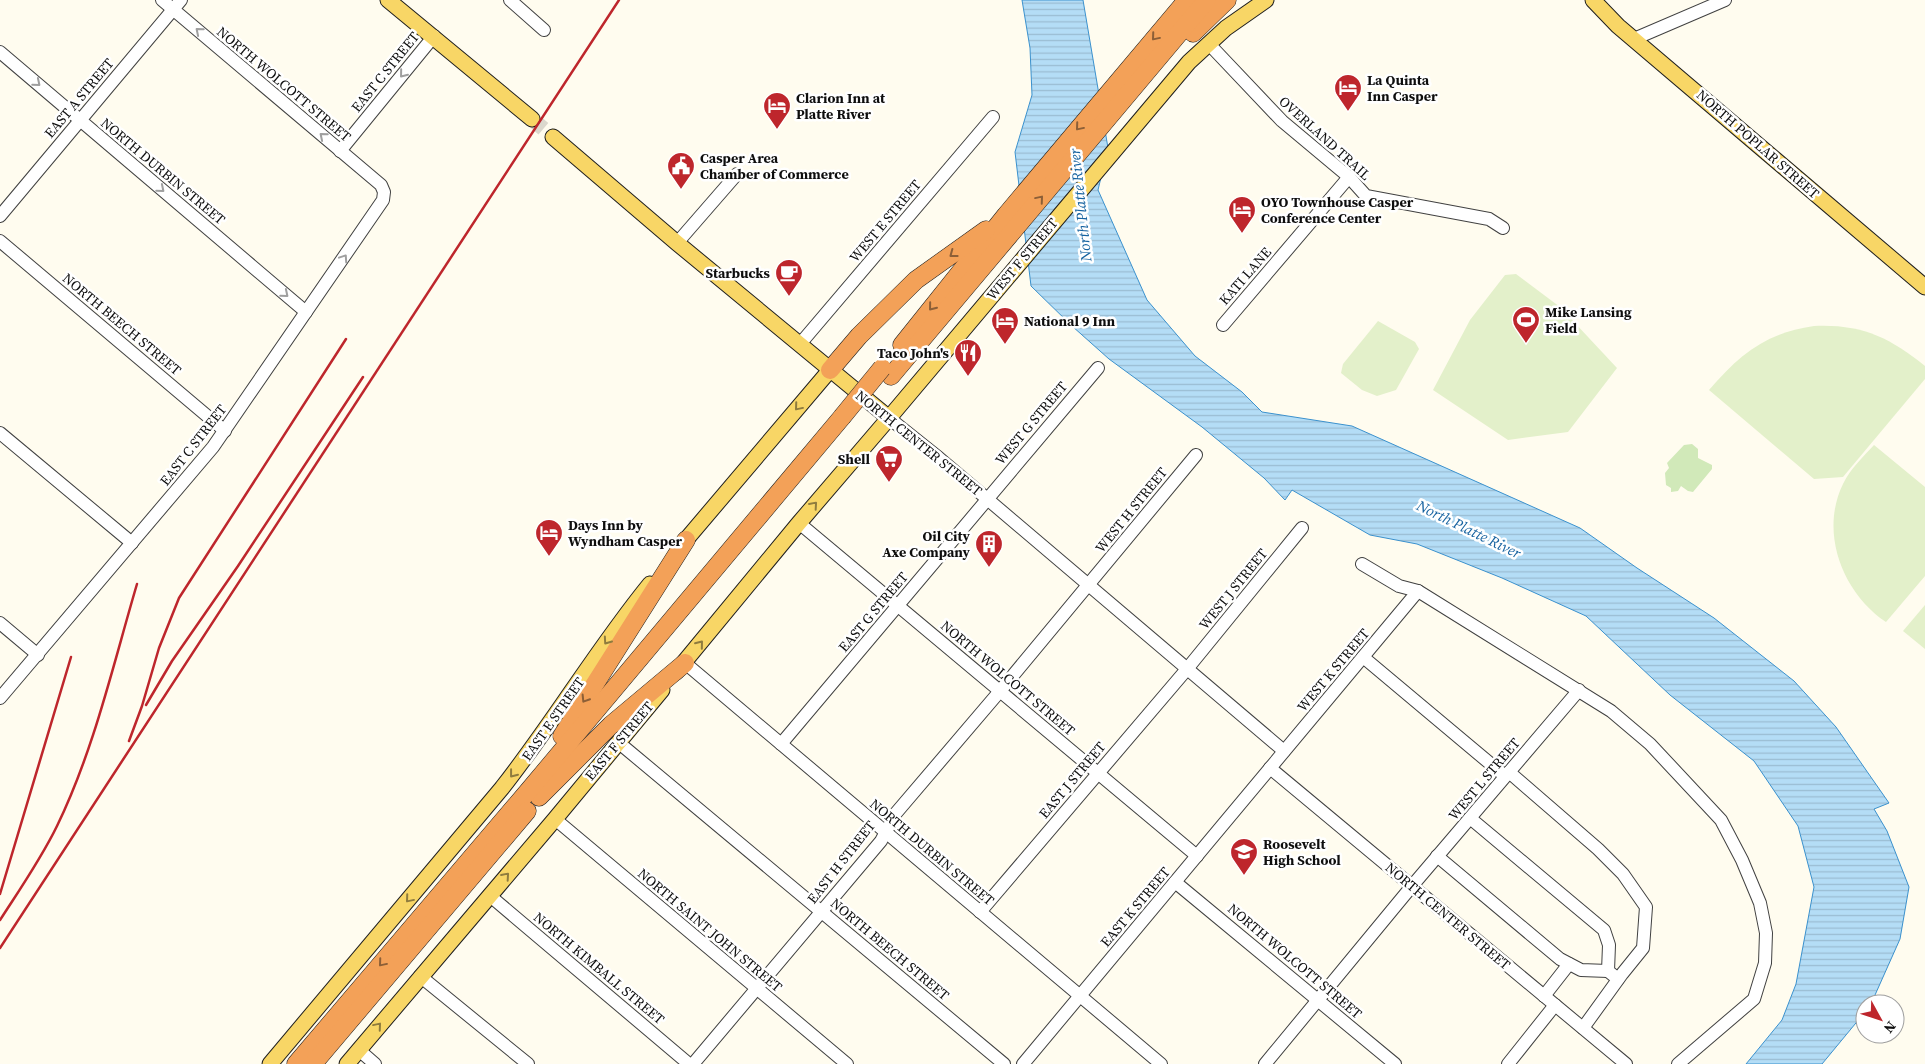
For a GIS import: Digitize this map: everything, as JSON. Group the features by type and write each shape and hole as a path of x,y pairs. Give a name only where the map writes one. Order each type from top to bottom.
{"highway":[{"path":"887,372 1006,214 1186,0"},
{"path":"296,1064 326,1038 846,420 1008,236 1207,0"},
{"path":"1129,94 1227,0"},
{"path":"830,370 859,336 916,280 1006,214"},
{"path":"534,793 686,540"},
{"path":"534,793 611,724 684,663"},
{"path":"292,1064 326,1038"},
{"path":"314,1064 326,1038"}],"main road":[{"path":"388,0 413,22 434,36 532,119"},
{"name":"WEST F STREET","path":"889,418 1189,62 1226,28 1266,0"},
{"name":"NORTH POPLAR STREET","path":"1593,0 1618,26 1925,287"},
{"name":"NORTH CENTER STREET","path":"553,137 677,243 889,418"},
{"name":"EAST E STREET","path":"270,1064 502,788 538,743 623,619 686,540 830,370"},
{"name":"EAST F STREET","path":"347,1064 555,819 799,523 889,418"}],"street":[{"name":"NORTH WOLCOTT STREET","path":"162,0 177,5 340,151 381,185 384,192"},
{"path":"510,0 544,30"},
{"path":"1634,38 1725,0"},
{"name":"EAST A STREET","path":"0,216 177,5"},
{"name":"EAST C STREET","path":"340,151 434,36"},
{"name":"OVERLAND TRAIL","path":"1208,44 1282,122 1349,178 1366,196 1489,220 1503,228"},
{"name":"NORTH DURBIN STREET","path":"0,52 306,312"},
{"name":"WEST E STREET","path":"800,344 993,117"},
{"path":"677,243 737,174"},
{"name":"KATI LANE","path":"1223,324 1349,178"},
{"name":"EAST C STREET","path":"0,698 225,431 383,200 384,192"},
{"name":"NORTH BEECH STREET","path":"0,241 225,431"},
{"name":"WEST G STREET","path":"987,498 1098,368"},
{"name":"NORTH CENTER STREET","path":"889,418 987,498 1284,752"},
{"path":"0,433 132,543"},
{"name":"WEST H STREET","path":"1089,585 1196,455"},
{"name":"EAST G STREET","path":"781,744 987,498"},
{"name":"NORTH WOLCOTT STREET","path":"799,523 1197,856"},
{"name":"WEST J STREET","path":"1187,668 1302,528"},
{"path":"1362,564 1398,586 1418,591 1611,711 1650,744 1721,820 1742,860 1760,903 1766,933 1765,963 1754,999 1678,1064"},
{"name":"EAST H STREET","path":"691,1064 757,989 881,840 896,813 1089,585"},
{"name":"WEST K STREET","path":"1270,768 1418,591"},
{"path":"0,623 38,655"},
{"path":"1363,657 1598,849 1623,874 1646,907 1644,948 1618,979 1583,1028"},
{"name":"NORTH DURBIN STREET","path":"684,663 1161,1064"},
{"name":"EAST J STREET","path":"980,912 1187,668"},
{"name":"WEST L STREET","path":"1265,1064 1437,856 1579,690"},
{"name":"NORTH BEECH STREET","path":"618,742 1004,1064"},
{"name":"NORTH CENTER STREET","path":"1270,768 1626,1064"},
{"name":"EAST K STREET","path":"1023,1064 1270,768"},
{"path":"1470,818 1604,930 1609,945 1608,971"},
{"name":"NORTH SAINT JOHN STREET","path":"555,819 847,1064"},
{"path":"1437,856 1560,959 1581,970 1608,971 1618,979"},
{"name":"NORTH WOLCOTT STREET","path":"1176,882 1395,1064"},
{"name":"NORTH KIMBALL STREET","path":"490,895 691,1064"},
{"path":"1544,996 1569,964"},
{"path":"420,976 528,1064"},
{"path":"1508,1064 1555,1005"},
{"path":"359,1050 375,1064"}],"green space":[{"name":"Mike Lansing Field","path":"1516,274 1560,307 1617,368 1568,432 1508,440 1433,390 1470,320 1505,275"},
{"path":"1378,321 1415,342 1419,349 1396,390 1377,396 1362,390 1341,373 1343,364"},
{"path":"1814,326 1846,327 1874,334 1899,347 1925,366 1925,379 1843,477 1814,479 1709,390 1720,377 1755,347 1782,334"},
{"path":"1692,444 1698,449 1698,458 1712,465 1712,469 1693,492 1681,486 1678,491 1671,492 1671,488 1666,485 1665,473 1669,468 1667,463 1684,445"},
{"path":"1874,445 1925,487 1925,576 1886,622 1871,610 1847,579 1839,560 1835,542 1834,522 1836,503 1843,484 1853,468"},
{"path":"1925,605 1925,649 1903,631"}],"water":[{"name":"North Platte River","path":"1022,0 1083,0 1108,148 1098,190 1147,300 1195,356 1242,392 1262,412 1352,426 1580,528 1714,618 1794,681 1836,727 1889,803 1874,809 1887,831 1909,887 1900,939 1875,994 1855,994 1855,1024 1822,1064 1746,1064 1782,1020 1796,984 1814,887 1798,826 1754,761 1670,695 1586,616 1502,578 1417,544 1370,535 1292,490 1285,500 1264,478 1202,427 1109,359 1031,286 1015,152 1032,95 1030,48"}],"tunnel":[{"path":"532,119 553,137"}],"railway":[{"path":"0,948 619,0"},
{"path":"129,741 142,706 159,648 179,598 346,339"},
{"path":"146,705 172,661 238,566 363,377"},
{"path":"0,920 30,874 57,826 82,768 102,707 137,584"},
{"path":"0,894 71,657"}],"place":[{"name":"La Quinta Inn Casper","path":"1348,112"},
{"name":"Clarion Inn at Platte River","path":"777,130"},
{"name":"Casper Area Chamber of Commerce","path":"681,190"},
{"name":"OYO Townhouse Casper Conference Center","path":"1242,234"},
{"name":"Starbucks","path":"789,297"},
{"name":"Mike Lansing Field","path":"1526,344"},
{"name":"National 9 Inn","path":"1005,345"},
{"name":"Taco John's","path":"968,377"},
{"name":"Shell","path":"889,483"},
{"name":"Days Inn by Wyndham Casper","path":"549,557"},
{"name":"Oil City Axe Company","path":"989,568"},
{"name":"Roosevelt High School","path":"1244,876"}]}
